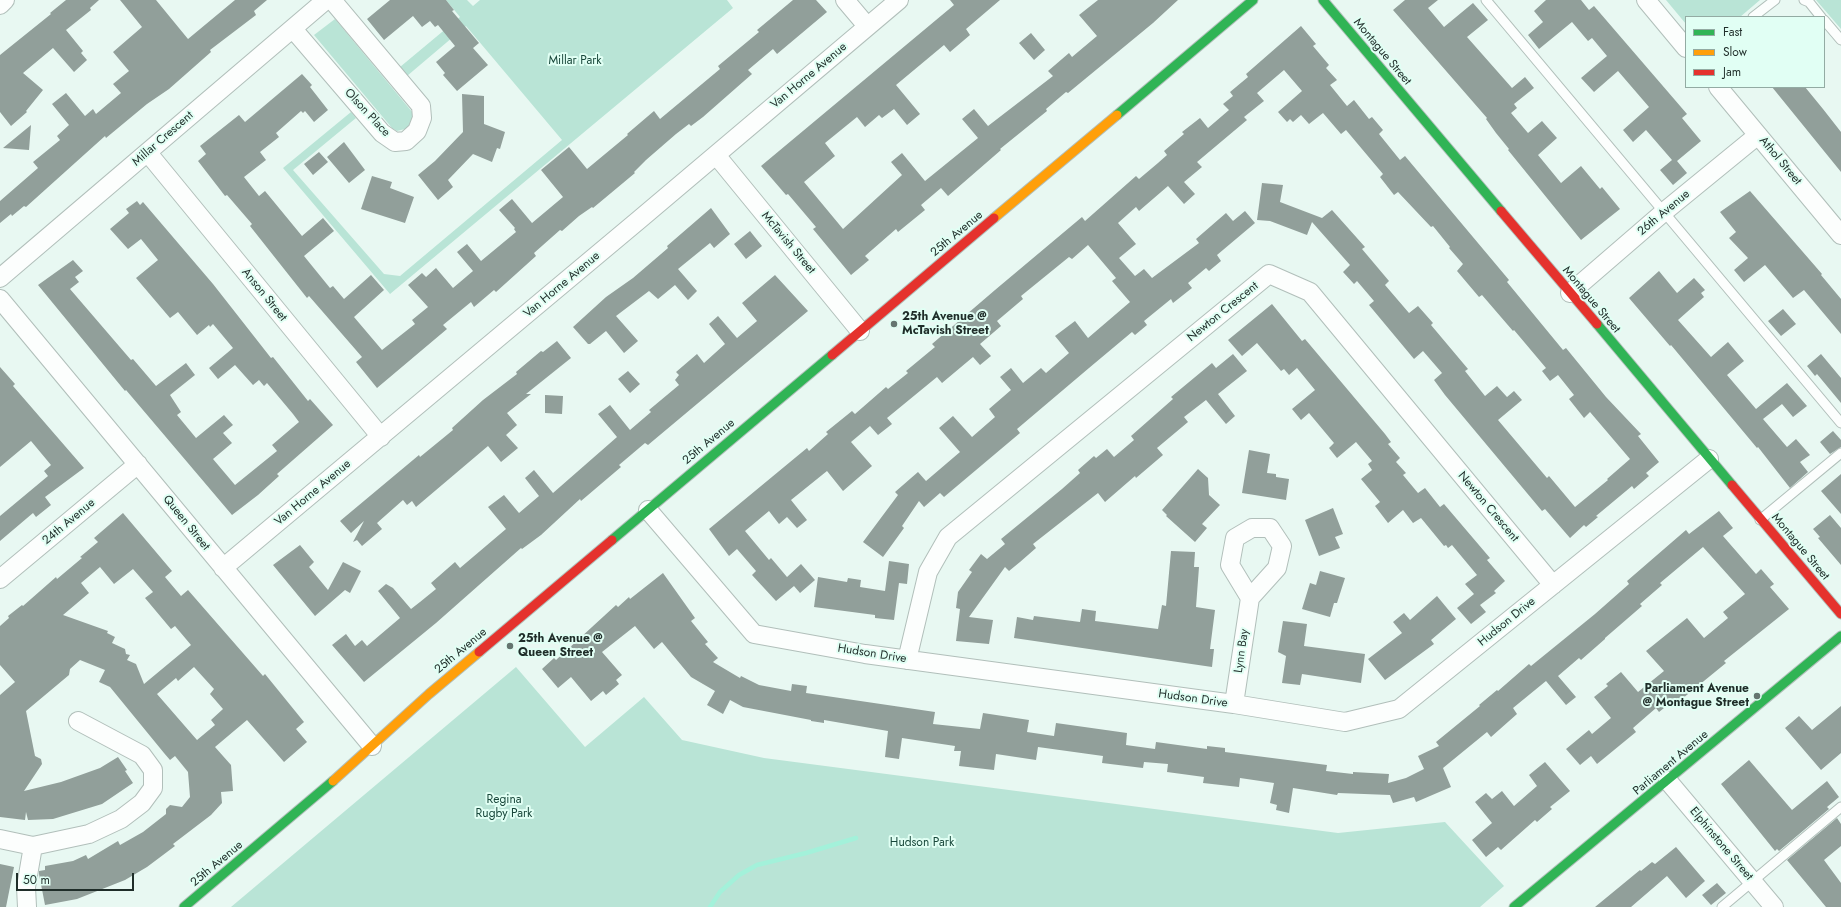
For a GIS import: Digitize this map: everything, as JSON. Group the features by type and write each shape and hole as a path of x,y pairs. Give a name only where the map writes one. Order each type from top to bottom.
{"street":[{"path":"0,5 6,0"},
{"name":"Millar Crescent","path":"0,278 326,0"},
{"name":"Olson Place","path":"293,29 382,133 395,142 406,141 417,131 422,118 422,106 332,0"},
{"path":"845,0 867,26"},
{"name":"Van Horne Avenue","path":"223,568 716,156 899,0"},
{"name":"25th Avenue","path":"184,907 325,788 429,694 1253,0"},
{"name":"Montague Street","path":"1323,0 1760,520 1841,614"},
{"path":"1646,0 1685,47"},
{"name":"Athol Street","path":"1719,88 1841,235"},
{"name":"26th Avenue","path":"1570,293 1665,211 1758,135"},
{"name":"Anson Street","path":"148,153 381,437"},
{"name":"McTavish Street","path":"716,156 860,331"},
{"name":"Newton Crescent","path":"907,660 928,572 948,537 1269,274 1310,292 1553,584"},
{"name":"Queen Street","path":"0,299 372,746"},
{"name":"Hudson Drive","path":"648,510 754,634 907,660 1234,704 1345,722 1399,710 1709,459"},
{"name":"24th Avenue","path":"0,579 138,464"},
{"name":"Lynn Bay","path":"1234,704 1250,598"},
{"name":"Parliament Avenue","path":"1514,907 1668,781 1841,636"},
{"path":"0,839 33,846 89,834 121,819 142,803 152,788 153,770 142,755 78,722"},
{"name":"Elphinstone Street","path":"1668,781 1774,907"},
{"path":"27,907 26,887 33,846"}],"lane":[{"path":"1486,0 1665,211 1841,423"},
{"path":"1754,16 1775,0"},
{"path":"1804,0 1809,2 1820,16"},
{"path":"1825,21 1841,40"},
{"path":"1760,520 1841,453"},
{"path":"1722,907 1841,807"}],"green space":[{"name":"Millar Park","path":"446,0 467,0 473,6 480,0 727,0 733,8 390,294 283,168 351,112 356,118 293,170 384,274 400,276 562,140 466,26 407,76 400,67 460,17"},
{"path":"1666,0 1760,0 1741,16 1685,16 1685,23"},
{"path":"1816,0 1841,0 1841,29"},
{"path":"335,19 413,113 414,118 409,128 397,131 392,128 314,35"},
{"path":"516,667 585,747 644,697 682,740 764,758 1338,833 1445,822 1504,886 1480,907 231,907"}],"building":[{"path":"66,0 99,0 90,8 91,10 66,30 83,51 81,53 87,60 74,72 53,48 23,73 43,90 26,111 27,112 11,126 0,112 0,55"},
{"path":"120,0 156,0 188,39 235,0 267,0 254,11 256,15 210,50 211,52 169,89 147,104 106,138 105,136 26,207 24,206 12,216 11,214 0,223 0,201 38,168 33,162 60,140 57,136 69,125 52,104 66,93 85,116 93,109 96,114 121,93 113,84 129,71 113,52 142,27"},
{"path":"390,0 446,0 454,10 452,11 479,43 473,48 488,65 457,91 443,75 445,73 436,62 455,46 438,25 435,27 430,21 422,27 413,16 384,40 367,19"},
{"path":"793,0 816,0 827,12 777,54 773,49 748,70 752,74 703,117 691,126 689,124 676,134 646,160 634,172 635,173 593,208 592,207 579,216 562,231 560,230 534,253 536,256 496,292 494,290 474,307 471,302 443,325 447,329 377,388 356,362 362,357 309,296 307,298 250,226 252,224 227,195 225,196 198,161 206,154 200,146 239,115 245,122 302,74 312,85 310,87 328,110 314,122 305,111 303,113 301,111 276,133 279,137 260,152 266,160 244,177 259,196 265,191 302,236 323,218 334,231 304,256 330,288 333,286 344,299 371,275 384,290 354,317 382,350 415,324 412,320 428,307 408,285 422,273 426,277 436,268 453,288 473,271 457,252 467,244 481,261 516,232 514,229 515,228 499,210 512,199 532,223 563,197 541,170 569,147 587,169 654,111 660,119 720,69 718,66 759,32 757,30"},
{"path":"950,0 1000,0 966,29 970,35 950,52 944,45 896,85 920,114 907,125 894,109 882,118 879,115 865,127 857,117 825,143 835,156 804,182 843,229 902,175 891,162 902,153 925,181 978,138 962,119 974,109 988,126 1053,76 1048,71 1069,53 1072,57 1097,36 1079,15 1098,0 1178,0 1153,23 1068,93 1066,92 1046,109 1047,111 1000,149 1001,150 948,196 941,188 921,205 925,210 898,232 896,229 865,256 869,260 851,275 813,229 816,227 788,194 786,195 761,166 954,5"},
{"path":"1405,0 1438,0 1428,8 1444,27 1473,3 1488,20 1467,37 1512,88 1525,77 1534,88 1514,104 1517,108 1511,113 1528,133 1542,121 1557,138 1538,155 1561,183 1581,166 1600,189 1602,187 1620,209 1581,240 1508,150 1509,149 1486,119 1487,118 1393,10"},
{"path":"1546,0 1581,0 1589,10 1594,6 1687,114 1682,118 1701,141 1677,161 1687,173 1673,185 1660,170 1672,160 1646,130 1633,142 1623,130 1649,107 1618,71 1594,92 1581,78 1607,56 1592,38 1588,41 1572,22 1539,49 1528,35 1543,22 1534,11"},
{"path":"1301,26 1316,44 1313,46 1329,65 1326,68 1337,80 1330,85 1347,106 1354,100 1369,119 1372,117 1383,130 1379,134 1400,160 1405,156 1509,280 1507,282 1563,350 1566,348 1606,397 1641,434 1638,436 1659,462 1646,473 1649,476 1634,489 1632,486 1596,516 1598,517 1586,527 1584,525 1570,538 1545,509 1542,511 1445,395 1434,380 1442,373 1423,351 1414,359 1369,305 1374,301 1357,281 1354,284 1343,272 1350,265 1312,222 1307,235 1270,221 1257,220 1262,183 1283,185 1280,202 1322,218 1332,210 1365,247 1362,249 1389,281 1385,285 1409,313 1418,306 1433,323 1431,325 1468,369 1465,371 1485,396 1497,386 1507,397 1514,391 1522,400 1498,420 1547,478 1549,476 1575,507 1608,480 1607,479 1630,459 1590,412 1584,418 1569,399 1574,395 1558,375 1550,381 1542,371 1546,368 1514,330 1513,331 1482,295 1479,297 1457,271 1463,264 1433,226 1431,227 1398,192 1394,195 1380,177 1383,174 1346,130 1341,134 1323,113 1309,124 1301,115 1293,122 1290,119 1287,122 1278,112 1302,91 1284,70 1257,93 1264,101 1244,117 1247,120 1197,162 1202,167 1184,182 1195,194 1184,204 1168,186 1139,211 1136,207 1118,223 1136,244 1119,258 1135,276 1144,269 1152,278 1199,243 1196,239 1226,213 1233,221 1245,211 1255,223 1217,255 1221,261 1209,271 1206,268 1188,283 1192,288 1173,303 1171,299 1144,321 1147,325 1135,335 1132,332 1017,429 1020,433 944,497 940,493 924,507 919,501 902,526 904,528 883,557 863,542 898,495 895,492 918,472 926,481 960,452 939,428 953,416 972,437 995,417 989,409 1011,390 1000,377 1011,368 1023,383 1041,368 1046,373 1069,353 1055,336 1075,321 1088,338 1130,302 1112,281 1116,278 1088,245 1072,259 1069,257 1021,296 1023,299 997,321 1001,326 980,344 991,356 980,365 973,357 942,383 937,377 887,418 892,424 878,435 870,426 851,442 872,466 843,491 827,471 791,500 807,520 797,528 787,517 779,524 769,511 745,531 769,560 771,558 787,577 801,564 815,580 800,593 794,586 776,601 752,575 756,571 737,549 729,556 709,529 807,448 809,451 828,434 826,432 852,411 855,414 886,387 888,389 908,373 906,371 935,347 932,344 995,290 1082,217 1085,221 1136,176 1139,179 1158,163 1167,155 1164,151 1184,134 1182,132 1200,118 1208,128 1229,110 1223,104 1233,96 1230,92 1248,77 1246,74"},
{"path":"1031,33 1045,50 1034,60 1019,43"},
{"path":"1773,88 1806,88 1823,109 1841,132 1841,172"},
{"path":"462,94 484,96 484,124 505,132 500,149 497,148 492,162 473,154 448,180 453,187 438,200 418,175 435,161 463,132"},
{"path":"31,125 29,150 3,148"},
{"path":"344,142 365,170 349,183 327,157"},
{"path":"319,152 328,162 313,175 304,164"},
{"path":"372,176 392,182 390,188 414,197 405,223 361,209"},
{"path":"1750,191 1822,274 1821,275 1841,299 1841,334 1804,290 1793,298 1765,265 1744,282 1734,270 1748,258 1729,238 1736,232 1720,212"},
{"path":"137,201 140,205 143,202 213,284 271,358 273,357 308,401 310,399 333,425 277,474 279,476 258,495 232,515 126,390 125,391 38,285 73,260 83,271 75,277 79,282 70,289 131,360 133,359 156,386 186,363 195,375 170,395 181,412 177,415 196,438 224,415 233,425 223,433 232,443 213,459 235,485 277,451 272,445 299,422 293,414 267,383 264,386 259,380 253,385 235,365 218,379 209,368 233,348 213,324 210,327 209,325 197,335 178,312 170,318 136,278 158,260 141,239 128,249 110,229 129,213 126,209"},
{"path":"711,208 730,234 714,248 710,243 678,269 697,291 688,300 675,285 658,299 649,291 616,316 638,341 624,353 606,331 588,344 573,327 606,297 633,278 668,248 667,246"},
{"path":"750,231 762,246 746,259 734,244"},
{"path":"1659,271 1677,293 1694,278 1705,290 1701,293 1704,297 1678,320 1711,357 1728,342 1744,361 1727,375 1756,409 1787,383 1807,406 1793,417 1782,404 1763,419 1787,447 1796,439 1810,455 1800,462 1808,472 1790,488 1758,447 1757,448 1671,345 1670,346 1629,298"},
{"path":"775,275 808,311 648,445 645,443 619,465 621,467 581,501 580,499 541,535 522,549 521,548 436,623 364,682 332,645 346,634 355,646 362,640 367,646 400,618 378,591 386,584 393,588 411,609 420,602 436,589 431,583 455,562 460,568 506,529 488,507 504,495 519,513 539,496 525,478 534,470 553,493 617,437 598,414 610,405 630,430 651,412 649,410 679,385 675,380 679,375 676,372 697,354 704,363 725,344 709,324 718,316 737,338 757,321 742,303"},
{"path":"1272,304 1302,341 1305,339 1385,434 1391,442 1388,444 1400,458 1396,462 1406,473 1403,475 1418,493 1425,488 1440,507 1444,504 1490,558 1487,560 1505,581 1494,591 1496,593 1480,605 1486,612 1471,624 1457,608 1474,594 1465,584 1477,575 1452,545 1448,548 1446,545 1444,546 1421,518 1413,523 1403,510 1388,523 1375,506 1380,502 1361,479 1372,470 1368,464 1372,461 1356,442 1337,458 1329,448 1334,443 1309,413 1301,420 1292,409 1315,390 1297,368 1289,375 1284,369 1281,371 1257,343 1242,356 1228,340"},
{"path":"1783,309 1796,324 1781,336 1768,321"},
{"path":"557,341 571,358 526,394 531,394 507,413 517,425 506,435 518,448 501,462 488,446 416,507 412,501 407,505 403,500 377,523 382,529 362,546 357,540 353,542 364,521 351,533 340,521 419,455 420,457 453,430 452,428 483,400 517,374 516,372 541,351 543,352"},
{"path":"1233,354 1247,371 1218,394 1235,416 1226,424 1206,400 1184,417 1188,422 1157,448 1163,455 1136,478 1135,476 1105,502 1098,493 1033,544 1036,548 1009,571 1005,567 969,617 993,620 989,644 956,641 960,609 956,608 958,592 972,572 969,570 981,554 987,559 1005,544 1001,539 1080,473 1078,470 1094,456 1096,458 1107,449 1114,457 1134,440 1131,436 1173,399 1171,397 1212,363 1216,368"},
{"path":"1821,354 1841,378 1841,403 1817,374 1815,376 1807,366"},
{"path":"0,367 15,384 13,386 84,468 45,497 51,505 36,517 33,513 0,541 0,516 48,476 44,471 51,465 31,441 0,467"},
{"path":"628,371 640,384 630,393 618,379"},
{"path":"545,395 563,396 562,414 545,413"},
{"path":"1833,431 1841,440 1841,447 1830,454 1820,442"},
{"path":"1249,450 1270,454 1267,473 1276,474 1276,477 1289,479 1286,500 1242,493"},
{"path":"1198,469 1208,478 1209,495 1220,505 1202,524 1207,528 1195,542 1166,516 1167,515 1162,510"},
{"path":"1841,474 1841,514 1821,491"},
{"path":"1333,508 1343,534 1335,537 1340,548 1319,556 1305,520"},
{"path":"1719,511 1733,528 1723,536 1756,574 1761,569 1774,584 1770,587 1789,609 1724,661 1726,663 1677,703 1674,700 1659,712 1656,708 1633,728 1636,732 1597,764 1591,756 1580,765 1566,749 1589,730 1592,734 1611,718 1594,697 1608,686 1606,684 1621,672 1638,692 1664,671 1646,651 1687,618 1704,638 1728,618 1723,612 1745,594 1703,547 1660,583 1662,585 1640,604 1642,606 1605,639 1581,660 1579,658 1558,676 1576,697 1566,705 1546,681 1513,708 1517,714 1491,737 1487,732 1443,768 1451,787 1416,802 1414,797 1393,803 1390,795 1338,793 1337,795 1293,788 1289,813 1276,810 1277,805 1270,803 1274,783 1240,778 1239,787 1203,783 1204,777 1167,772 1168,764 1144,762 1143,768 1102,763 1103,756 1038,747 1036,760 996,754 994,770 959,766 961,751 954,751 955,746 902,738 899,759 885,757 888,731 824,720 824,723 811,721 743,707 730,700 723,714 707,705 715,691 691,677 662,642 654,649 635,626 602,652 622,675 616,680 619,684 606,695 603,691 591,701 571,677 558,688 542,669 554,658 556,660 616,605 618,607 629,597 630,599 663,573 695,618 691,621 708,642 705,644 718,658 713,662 740,678 741,676 759,685 791,691 792,684 807,686 806,693 935,712 933,724 980,729 983,713 1029,720 1027,732 1054,736 1056,723 1127,733 1126,745 1155,749 1156,742 1207,749 1207,746 1225,748 1225,752 1327,765 1326,771 1353,774 1353,772 1389,774 1388,783 1406,778 1424,769 1418,756 1439,746 1436,742 1529,664 1531,666 1595,614 1629,584 1627,581 1686,530 1689,534"},
{"path":"123,513 172,571 165,577 181,596 188,590 263,676 265,674 304,722 296,729 307,742 284,762 247,720 215,747 231,765 233,791 221,792 222,803 211,815 173,844 175,846 147,867 125,880 77,899 45,905 39,871 45,870 45,866 73,861 86,855 88,859 118,841 120,845 143,832 166,814 166,809 170,805 182,807 190,797 188,772 175,756 170,760 110,687 99,682 105,670 80,660 70,669 69,675 26,711 35,756 41,759 42,764 24,791 61,782 100,768 118,757 127,770 125,771 133,783 102,804 53,819 28,820 26,812 25,820 0,817 0,695 15,682 0,665 0,626 9,618 8,616 22,605 23,606 56,577 57,579 82,558 80,557 98,542 94,538","holes":["100,567 114,584 133,569 153,592 145,598 171,629 175,626 191,645 144,684 136,664 127,660 130,655 126,654 125,649 112,643 115,637 107,633 108,631 63,615 89,593 81,583","194,667 214,689 210,694 223,709 211,720 215,725 197,740 157,694 176,678 178,681"]},
{"path":"1830,515 1841,528 1841,565 1818,538 1820,537 1813,529"},
{"path":"300,545 314,562 309,567 328,590 343,562 361,571 350,593 345,590 315,616 273,565"},
{"path":"1171,551 1195,552 1194,567 1199,567 1196,607 1215,610 1210,649 1214,649 1212,667 1014,638 1017,617 1033,620 1034,616 1080,622 1082,609 1096,611 1095,621 1158,629 1162,605 1166,606"},
{"path":"889,561 909,564 907,584 899,583 894,620 875,618 875,615 814,607 818,577 847,582 848,578 861,580 860,587 885,591"},
{"path":"1320,571 1345,578 1337,603 1334,603 1330,617 1302,609 1310,583 1316,585"},
{"path":"1437,596 1456,619 1431,640 1434,644 1385,680 1368,659 1402,633 1393,622 1404,613 1410,620"},
{"path":"1283,621 1307,624 1304,646 1365,654 1361,683 1302,674 1300,685 1282,683 1286,656 1278,652"},
{"path":"1841,706 1841,753 1821,770 1785,728 1799,716 1812,730"},
{"path":"1749,760 1792,810 1827,781 1839,797 1827,807 1829,809 1779,851 1777,849 1775,851 1721,784"},
{"path":"1545,762 1570,791 1550,807 1552,809 1537,822 1535,820 1501,850 1498,847 1486,857 1472,840 1492,823 1475,802 1486,793 1492,799 1502,791 1514,806 1537,786 1529,775"},
{"path":"1837,818 1841,824 1841,846 1824,860 1841,883 1841,907 1826,907 1787,860"},
{"path":"1676,847 1705,881 1686,898 1667,876 1631,907 1595,907 1640,870 1641,871 1652,862 1655,864"},
{"path":"0,864 14,867 6,907 0,907"},
{"path":"1717,883 1726,893 1711,905 1702,895"}],"waterway":[{"path":"710,907 720,892 739,875 757,865 806,853 856,838"}],"traffic: fast":[{"path":"1117,115 1253,0"},
{"path":"1323,0 1501,211"},
{"path":"1597,324 1732,485"},
{"path":"612,540 832,355"},
{"path":"1514,907 1841,636"},
{"path":"184,907 333,781"}],"traffic: slow":[{"path":"994,218 1117,115"},
{"path":"333,781 429,694 479,652"}],"traffic: jam":[{"path":"1501,211 1597,324"},
{"path":"832,355 994,218"},
{"path":"1732,485 1841,614"},
{"path":"479,652 612,540"}],"place":[{"name":"25th Avenue @ McTavish Street","path":"894,324"},
{"name":"25th Avenue @ Queen Street","path":"510,646"},
{"name":"Parliament Avenue @ Montague Street","path":"1757,696"}],"park label":[{"name":"Regina Rugby Park","path":"504,807"},
{"name":"Hudson Park","path":"922,843"}]}
